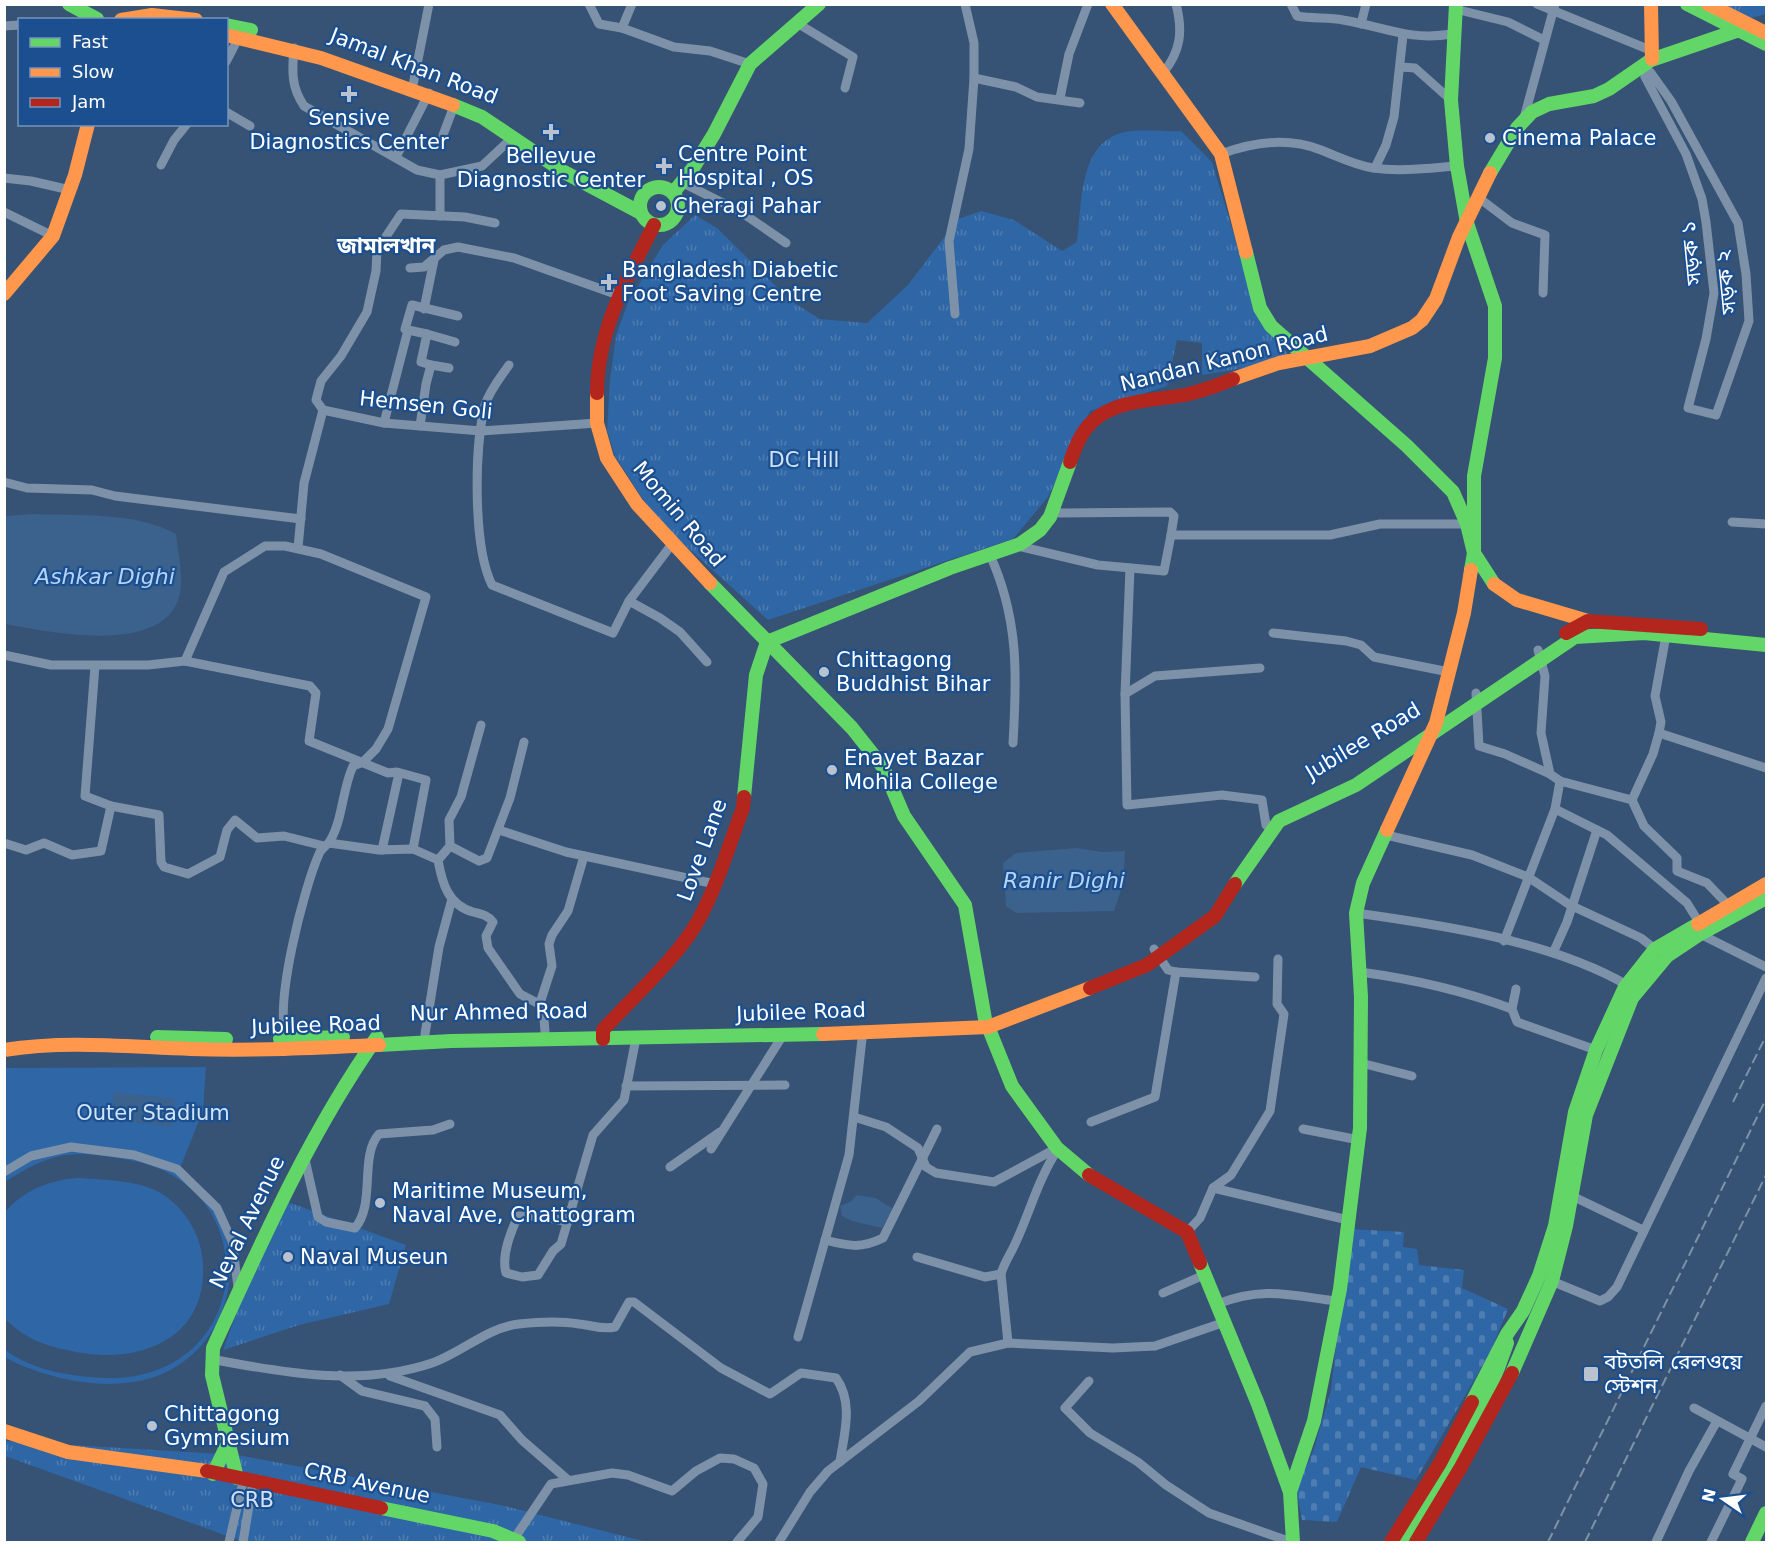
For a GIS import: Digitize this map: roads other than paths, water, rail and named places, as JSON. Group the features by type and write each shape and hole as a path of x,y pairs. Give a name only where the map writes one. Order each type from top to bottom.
{"main road":[{"path":"67,4 95,18"},
{"path":"67,4 74,18"},
{"path":"236,33 294,48 429,93 491,121 512,138 599,192 641,207 654,225 664,225 675,216 678,207 677,188 714,134 750,64 819,4"},
{"path":"1112,4 1221,154 1260,308 1271,326 1407,446 1453,492 1467,524 1474,553 1491,581 1517,600 1588,621 1767,645"},
{"path":"1649,62 1651,4"},
{"path":"1687,4 1767,44"},
{"path":"1708,4 1767,33"},
{"path":"1290,1492 1314,1421 1336,1301 1359,1140 1360,972 1356,913 1363,883 1433,729 1464,613 1474,553 1474,476 1495,358 1495,306 1467,223 1457,166 1451,100 1452,34 1455,7"},
{"path":"133,18 152,15 178,18"},
{"path":"1524,118 1541,105 1592,96 1606,90 1649,62 1739,30"},
{"name":"Jamal Khan Road","path":"236,33 296,42 490,115 548,156 641,207"},
{"name":"Nandan Kanon Road","path":"766,642 875,597 1018,546 1040,529 1055,509 1079,441 1094,418 1135,402 1196,391 1262,367 1293,360 1310,360 1390,340 1424,319 1479,198 1524,118"},
{"path":"4,294 53,236 70,190 87,126"},
{"path":"641,207 645,193 654,188 677,188"},
{"name":"Momin Road","path":"654,225 618,295 602,352 597,385 597,423 607,458 637,504 672,544 852,728 883,767 904,816 965,905 989,1021 1012,1086 1058,1148 1096,1181 1188,1232"},
{"name":"Jubilee Road","path":"4,1050 42,1044 86,1043 192,1049 307,1049 374,1040 603,1035 636,1038 783,1035 989,1021 1157,953 1207,911 1266,825 1280,811 1348,780 1433,729 1588,621"},
{"path":"1540,654 1575,637 1591,633 1667,631 1767,636"},
{"name":"Love Lane","path":"603,1035 673,954 698,921 715,884 743,808 756,675 766,642"},
{"path":"1157,953 1215,916 1264,839 1280,821 1356,785 1433,729"},
{"path":"1416,1542 1461,1467 1529,1337 1545,1278 1572,1196 1586,1115 1608,1054 1632,998 1667,956 1730,907 1767,884"},
{"path":"1391,1542 1440,1463 1513,1326 1545,1278 1575,1112 1596,1050 1627,985 1654,950 1767,898"},
{"name":"Nur Ahmed Road","path":"4,1041 61,1036 374,1040 425,1034 545,1032 603,1035 989,1021"},
{"name":"Neval Avenue","path":"245,1480 229,1442 212,1375 211,1359 238,1287 304,1155 345,1083 374,1040"},
{"path":"1188,1232 1290,1492 1292,1542"},
{"path":"1507,1362 1513,1326"},
{"path":"1402,1542 1446,1472 1507,1362 1529,1337"},
{"name":"CRB Avenue","path":"4,1431 67,1455"},
{"name":"CRB Avenue","path":"4,1438 67,1455 209,1473 245,1480 493,1531 516,1541"},
{"path":"209,1473 229,1442"},
{"path":"1752,1542 1767,1513"}],"street":[{"path":"413,85 429,4"},
{"path":"589,4 599,24 622,28 674,47 710,51 750,64"},
{"path":"622,28 632,4"},
{"path":"955,314 949,241 969,149 974,78 974,43 965,4"},
{"path":"1060,98 1069,54 1088,4"},
{"path":"1163,73 1172,61 1181,37 1180,18 1176,4"},
{"path":"1291,4 1297,16 1361,24 1403,35 1425,37 1452,34"},
{"path":"1361,24 1366,4"},
{"path":"1537,4 1553,8 1649,62"},
{"path":"1455,7 1508,22 1544,40"},
{"path":"1524,118 1553,8"},
{"path":"797,23 853,57 845,88"},
{"path":"228,56 236,33"},
{"path":"1375,168 1386,145 1394,117 1403,35"},
{"path":"294,48 292,73 295,92 304,106 417,170 440,175 482,165 512,138"},
{"name":"সড়ক ২","path":"1649,62 1737,223 1746,274 1749,321 1716,415 1699,410"},
{"name":"সড়ক ১","path":"1649,62 1645,77 1686,154 1702,199 1706,222 1714,293 1706,339 1688,408 1699,410"},
{"path":"1401,67 1416,69 1451,100"},
{"path":"974,78 1016,87 1037,97 1060,98 1080,103"},
{"path":"396,157 429,93"},
{"path":"443,135 454,106"},
{"path":"228,113 250,126"},
{"path":"161,165 174,140 185,126"},
{"path":"1221,154 1237,148 1290,142 1320,150 1354,165 1375,168 1457,166"},
{"path":"440,175 440,216"},
{"path":"4,178 31,181 70,190"},
{"path":"677,188 741,212 786,243"},
{"path":"1479,198 1512,223 1545,235 1543,293"},
{"path":"4,212 53,236"},
{"path":"298,548 304,483 323,410 316,400 321,381 341,356 367,312 376,271 377,250 401,214 465,217 495,223"},
{"path":"410,268 424,267 444,250 452,248 469,250 514,258 618,295"},
{"path":"424,309 434,260"},
{"path":"384,423 408,330 405,329 412,305 458,316"},
{"path":"408,330 455,342"},
{"path":"427,334 421,362 449,368"},
{"path":"420,426 431,365"},
{"path":"508,365 485,405 482,431 479,544 492,585 611,633 615,631 629,601 672,544"},
{"name":"Hemsen Goli","path":"323,410 384,423 482,431 597,423"},
{"path":"4,482 27,488 92,490 115,496 301,519"},
{"path":"1018,546 1098,565 1164,571 1174,516 1170,512 1059,513 1055,509"},
{"path":"1732,522 1767,524"},
{"path":"1172,535 1330,535 1380,524 1467,524"},
{"path":"185,662 224,572 265,546 298,548 344,562 426,597 388,729 376,749 363,762 355,764 349,775 327,844 315,866 295,934 283,1010 283,1030 287,1039"},
{"path":"990,555 1015,639 1017,674 1013,743"},
{"path":"1130,567 1125,694 1127,806 1222,795 1262,800 1266,825"},
{"path":"629,601 680,632 707,662"},
{"path":"1667,631 1655,696 1661,722 1659,733 1653,754 1632,800 1644,826 1677,858 1677,871 1707,883 1730,907"},
{"path":"1273,633 1346,641 1361,645 1374,657 1449,672"},
{"path":"1540,654 1545,675 1541,733 1550,774"},
{"path":"4,655 51,665 95,666 185,662 310,686 316,693 309,741 388,773 399,773 427,782 413,849"},
{"path":"95,666 85,796 111,806 159,815 161,862 164,867 188,874 220,857 227,830 236,820 257,838 284,836 327,844 382,850 413,849 438,860"},
{"path":"1125,694 1155,675 1260,668"},
{"path":"1477,697 1479,746 1505,754 1550,774 1560,781 1632,800"},
{"path":"438,860 450,846 449,820 461,797 481,724"},
{"path":"1659,733 1767,768"},
{"path":"450,846 463,855 484,861 499,830 510,798 524,742"},
{"path":"382,850 399,773"},
{"path":"1504,941 1555,809 1560,781"},
{"path":"4,843 26,850 39,843 52,844 72,855 81,856 101,851 111,806"},
{"path":"1555,809 1607,835 1687,903 1700,929 1767,967"},
{"path":"499,830 584,856 715,884"},
{"path":"1553,953 1567,922 1570,905 1597,830"},
{"path":"1386,835 1472,855 1527,877 1570,905 1641,938 1654,950"},
{"path":"540,1003 552,966 549,944 552,935 568,911 584,856"},
{"path":"438,860 446,891 452,899 461,908 490,918 493,926 486,936 488,948 520,994 540,1003 545,1011 545,1032"},
{"path":"425,1034 439,947 452,899"},
{"path":"1356,913 1429,923 1553,953 1627,985"},
{"path":"1157,953 1168,970 1176,972 1255,977"},
{"path":"1188,1232 1200,1218 1214,1188 1231,1175 1270,1111 1284,1014 1277,1004 1278,959"},
{"path":"1091,1122 1155,1096 1176,972"},
{"path":"1360,972 1408,978 1479,997 1512,1009"},
{"path":"1545,1278 1600,1301 1608,1297 1617,1287 1767,978"},
{"path":"1516,989 1512,1009 1517,1022 1596,1050"},
{"path":"798,1337 849,1155 863,1030"},
{"path":"711,1149 783,1035"},
{"path":"568,1222 541,1216 518,1216 512,1230 504,1264 506,1273 522,1277 538,1275 553,1251 561,1244 568,1222 593,1135 624,1100 636,1038"},
{"path":"1361,1063 1412,1076"},
{"path":"626,1086 785,1085"},
{"path":"854,1117 886,1127 918,1148 926,1167 936,1173 994,1182 1058,1148"},
{"path":"304,1155 318,1217 326,1222 355,1228 359,1222 369,1181 369,1162 375,1139 380,1134 433,1130 450,1124"},
{"path":"670,1167 724,1129"},
{"path":"825,1240 851,1247 867,1246 883,1238 937,1129"},
{"path":"1303,1129 1359,1140"},
{"path":"4,1172 31,1156 70,1147 134,1155 177,1169 217,1208 232,1241 238,1287"},
{"path":"1008,1343 1001,1274 1043,1171 1058,1148"},
{"path":"1214,1188 1348,1220"},
{"path":"1572,1196 1643,1230"},
{"path":"917,1257 985,1277 1001,1274"},
{"path":"1163,1293 1204,1275"},
{"path":"1217,1304 1241,1295 1262,1291 1336,1301"},
{"path":"211,1359 267,1370 340,1375 403,1373 440,1360 488,1335 518,1324 579,1324 602,1329 615,1327 629,1302 634,1302 721,1368 770,1394 801,1373 836,1378 843,1390 847,1409 840,1462"},
{"path":"779,1542 810,1492 840,1462 919,1401 970,1352 1008,1343 1113,1348 1155,1346 1225,1322"},
{"path":"340,1375 362,1391 425,1406 435,1419 437,1447"},
{"path":"385,1375 500,1415 522,1440 568,1480"},
{"path":"1089,1381 1065,1408 1090,1433 1138,1462 1166,1485 1209,1513 1292,1542"},
{"path":"1711,1542 1742,1479 1733,1474 1767,1406"},
{"path":"1694,1408 1767,1447"},
{"path":"1656,1542 1689,1471 1717,1420"},
{"path":"516,1541 551,1484 620,1474 672,1491 707,1464 720,1458 747,1464 759,1474 763,1494 758,1517 737,1542"},
{"path":"229,1542 245,1480"},
{"path":"243,1542 245,1480"}],"water":[{"name":"Ashkar Dighi","path":"32,514 124,518 142,521 176,534 181,578 177,603 165,619 146,629 124,634 98,636 72,634 5,624 5,516"},
{"name":"Ranir Dighi","path":"1076,848 1103,852 1125,851 1123,884 1114,911 1016,913 1006,906 1003,863 1016,853"},
{"path":"114,1092 175,1099 172,1127 111,1120"},
{"path":"857,1195 876,1198 893,1209 882,1228 852,1221 842,1216 840,1206 850,1202"}],"railway":[{"path":"1733,1102 1766,1036"},
{"path":"1548,1542 1766,1099"},
{"path":"1585,1542 1766,1175"}],"place":[{"name":"Sensive Diagnostics Center","path":"349,94"},
{"name":"Bellevue Diagnostic Center","path":"551,132"},
{"name":"Cinema Palace","path":"1490,138"},
{"name":"Centre Point Hospital , OS","path":"664,166"},
{"name":"Cheragi Pahar","path":"661,206"},
{"name":"Bangladesh Diabetic Foot Saving Centre","path":"609,282"},
{"name":"Chittagong Buddhist Bihar","path":"824,672"},
{"name":"Enayet Bazar Mohila College","path":"832,770"},
{"name":"Maritime Museum, Naval Ave, Chattogram","path":"380,1203"},
{"name":"Naval Museun","path":"288,1257"},
{"name":"বটতলি রেলওয়ে স্টেশন","path":"1591,1374"},
{"name":"Chittagong Gymnesium","path":"152,1426"}],"district":[{"name":"জামালখান","path":"386,245"}],"park label":[{"name":"DC Hill","path":"804,460"},
{"name":"Outer Stadium","path":"153,1113"},
{"name":"CRB","path":"252,1500"}]}
